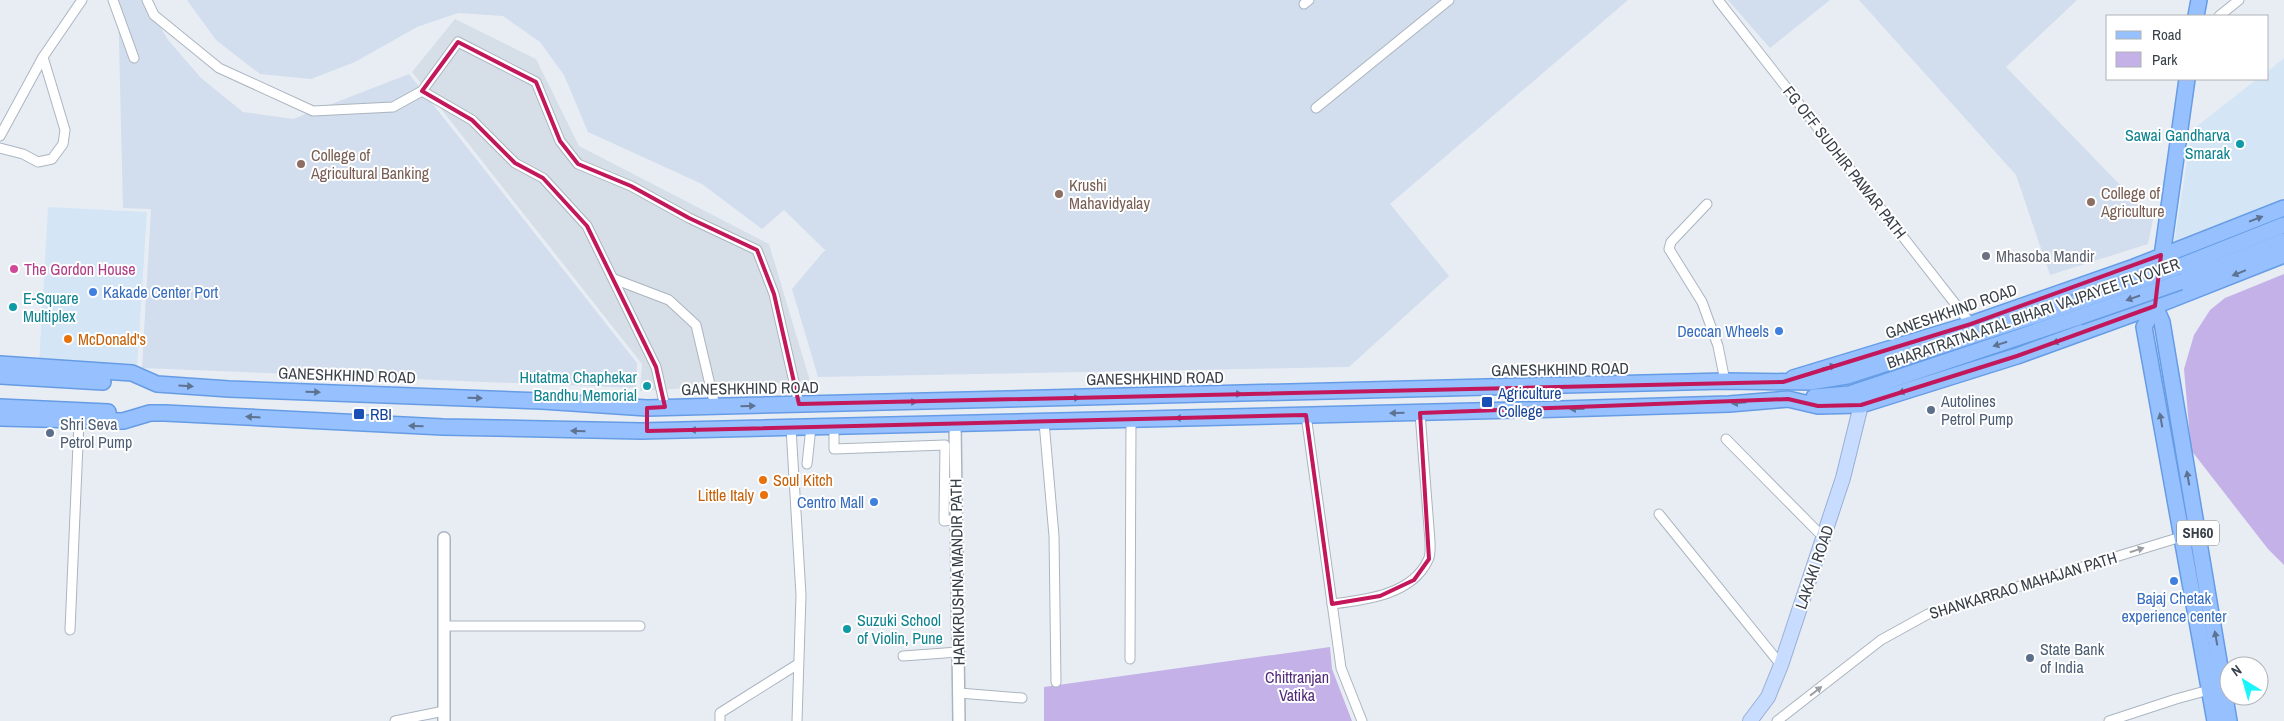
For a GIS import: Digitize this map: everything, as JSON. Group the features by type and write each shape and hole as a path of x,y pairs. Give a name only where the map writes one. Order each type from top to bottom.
{"main road":[{"path":"2196,15 2199,0"},
{"path":"2155,306 2188,80"},
{"name":"GANESHKHIND ROAD","path":"0,364 132,373 157,384 229,389 542,400 647,408 1783,382 1808,372 1860,359 1971,324 2076,302 2161,255 2284,208"},
{"name":"BHARATRATNA ATAL BIHARI VAJPAYEE FLYOVER","path":"2179,275 2284,225"},
{"name":"BHARATRATNA ATAL BIHARI VAJPAYEE FLYOVER","path":"1783,382 1810,382 1846,376 2076,302 2179,275 2284,241"},
{"path":"0,407 505,430 647,431 1420,413 1729,404 1788,399 1818,406 1861,405 2017,356 2155,306 2284,255"},
{"path":"2076,302 2087,310 2089,330"},
{"name":"BHARATRATNA ATAL BIHARI VAJPAYEE FLYOVER","path":"1788,399 1848,394 2076,302"},
{"name":"SH60","path":"2155,306 2144,327 2215,721"},
{"name":"SH60","path":"2155,306 2162,322 2230,721"},
{"path":"0,376 157,384"},
{"name":"LAKAKI ROAD","path":"1754,719 1768,697 1781,666 1843,478 1861,405"},
{"path":"647,408 647,431"},
{"path":"0,418 123,421 150,413"}],"street":[{"path":"0,136 43,57 82,0"},
{"path":"114,0 134,58"},
{"path":"147,0 154,15 219,68 313,111 393,107 422,91 458,42 536,82 560,141 578,164 632,186 689,218 758,250 774,294 798,404"},
{"path":"1316,108 1449,0"},
{"name":"FG OFF SUDHIR PAWAR PATH","path":"1718,0 1971,324"},
{"path":"2220,15 2239,0"},
{"path":"0,148 23,154 38,162 52,159 63,144 65,130 43,57"},
{"path":"422,91 472,120 515,163 543,178 587,226 656,367 665,408"},
{"path":"1707,204 1671,242 1669,250 1702,302 1718,346 1725,382"},
{"path":"614,279 669,300 696,324 715,406"},
{"path":"1332,604 1380,596 1414,580 1429,559 1430,541 1420,413"},
{"path":"1306,416 1341,668 1362,721"},
{"path":"1130,660 1131,420"},
{"path":"70,630 79,421"},
{"path":"1044,422 1054,536 1056,682"},
{"name":"HARIKRUSHNA MANDIR PATH","path":"955,424 959,721"},
{"path":"807,464 812,427"},
{"path":"834,427 834,449 945,445 944,521 956,519"},
{"path":"790,428 801,595 797,721"},
{"path":"1726,439 1824,538"},
{"path":"1659,514 1781,666"},
{"name":"SHANKARRAO MAHAJAN PATH","path":"1777,721 1882,640 1928,614 2181,537"},
{"path":"395,721 444,716 444,538"},
{"path":"444,626 640,626"},
{"path":"903,656 958,652"},
{"path":"720,721 720,713 727,707 738,703 798,664"},
{"path":"2110,721 2209,690"},
{"path":"959,693 1022,698"}],"highlighted area":[{"path":"458,42 536,82 560,141 578,164 631,186 689,218 757,250 774,294 799,404 1783,382 1971,324 2161,255 2155,306 2017,356 1861,405 1818,406 1788,399 1420,413 1429,559 1414,580 1380,596 1332,604 1306,415 647,431 647,408 665,407 656,367 587,226 543,178 515,163 472,120 422,91"}],"shaded area":[{"name":"College of Agricultural Banking","path":"118,0 145,0 168,40 201,78 243,112 293,119 409,74 637,363 636,388 142,368 151,209 123,208"},
{"name":"Krushi Mahavidyalay","path":"187,0 1628,0 1390,204 1449,276 1349,367 818,377 792,289 826,251 784,210 762,229 702,184 588,132 564,75 540,42 503,16 458,13 417,27 355,62 311,79 260,74 216,40"},
{"path":"1728,0 1830,0 1770,48"},
{"path":"1859,0 2077,0 2006,67 2153,219 2148,244 2050,275 2016,175"},
{"path":"455,19 536,59 579,146 769,244 810,381 640,391 642,364 412,72"},
{"path":"2284,58 2284,198 2174,242 2192,130 2256,80 2269,80 2269,70"},
{"name":"Kakade Center Port","path":"48,207 147,212 137,369 39,364"}],"green space":[{"path":"2284,274 2284,565 2268,549 2191,450 2184,369 2194,335 2210,310 2225,298"},
{"name":"Chittranjan Vatika","path":"1330,647 1332,669 1352,721 1044,721 1044,687"}],"place":[{"name":"Sawai Gandharva Smarak","path":"2240,144"},
{"name":"College of Agricultural Banking","path":"301,164"},
{"name":"Krushi Mahavidyalay","path":"1059,194"},
{"name":"College of Agriculture","path":"2091,202"},
{"name":"Mhasoba Mandir","path":"1986,256"},
{"name":"The Gordon House","path":"14,269"},
{"name":"Kakade Center Port","path":"93,292"},
{"name":"E-Square Multiplex","path":"13,307"},
{"name":"Deccan Wheels","path":"1779,331"},
{"name":"McDonald's","path":"68,339"},
{"name":"Hutatma Chaphekar Bandhu Memorial","path":"647,386"},
{"name":"Agriculture College","path":"1487,402"},
{"name":"Autolines Petrol Pump","path":"1931,410"},
{"name":"RBI","path":"359,414"},
{"name":"Shri Seva Petrol Pump","path":"50,433"},
{"name":"Soul Kitch","path":"763,480"},
{"name":"Little Italy","path":"764,495"},
{"name":"Centro Mall","path":"874,502"},
{"name":"Bajaj Chetak experience center","path":"2174,581"},
{"name":"Suzuki School of Violin, Pune","path":"847,629"},
{"name":"State Bank of India","path":"2030,658"}]}
